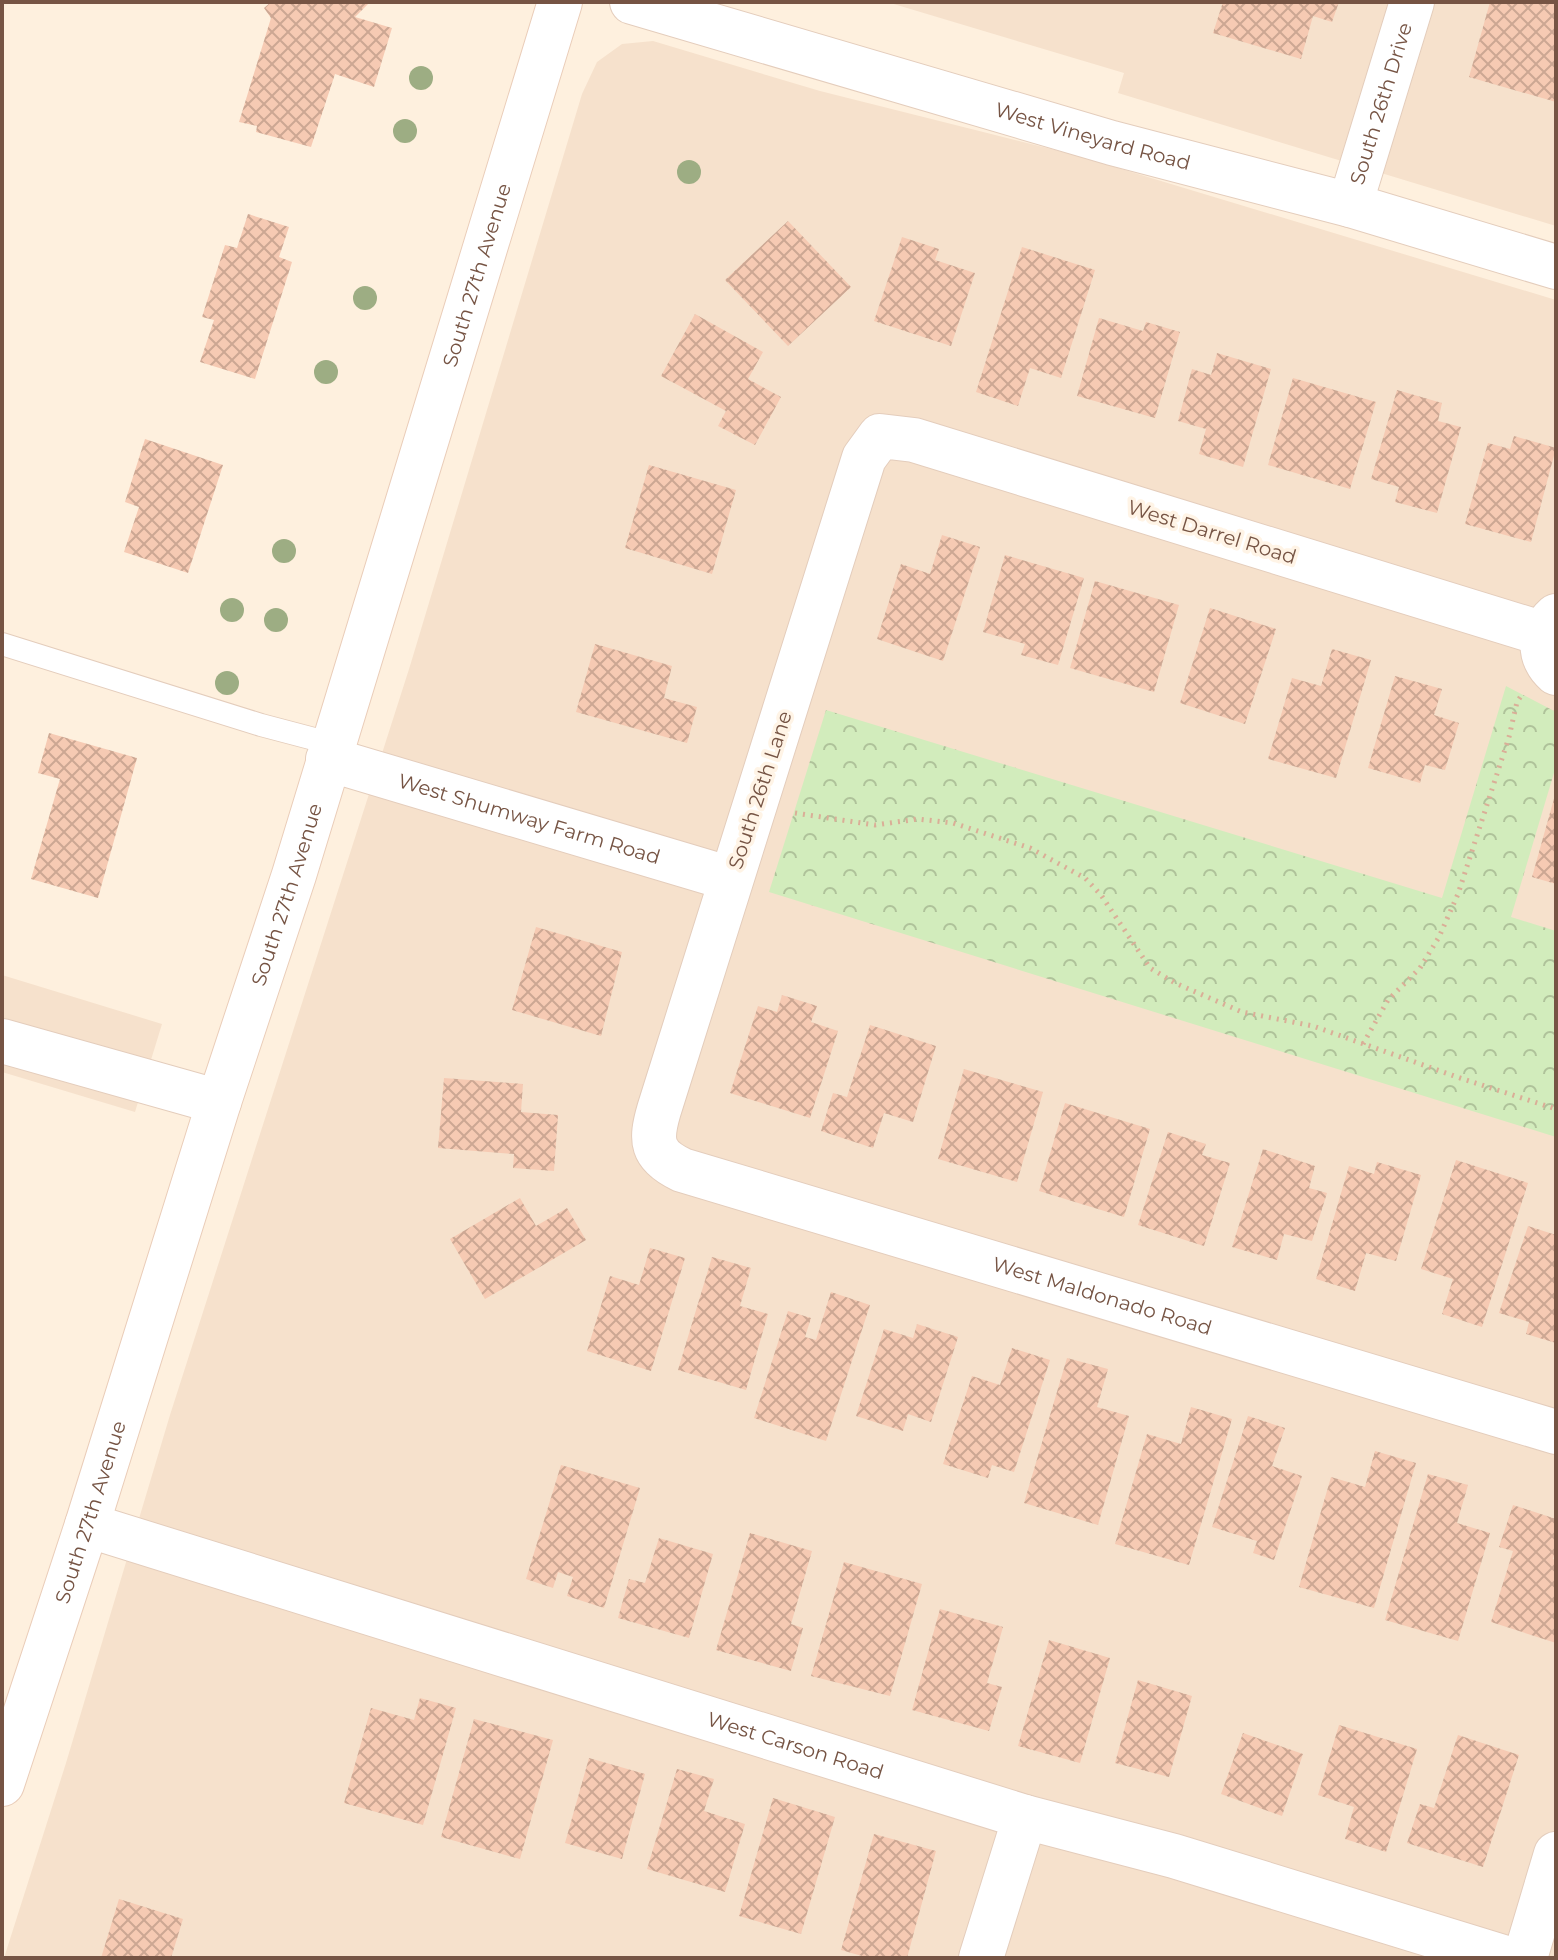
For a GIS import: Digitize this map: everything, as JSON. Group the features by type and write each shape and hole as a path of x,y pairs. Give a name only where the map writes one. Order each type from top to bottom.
{"street":[{"name":"South 27th Avenue","path":"2,1784 294,875 560,2"},
{"name":"West Vineyard Road","path":"632,2 1112,143 1350,205 1556,267"},
{"name":"South 26th Drive","path":"1350,205 1412,2"},
{"name":"West Darrel Road","path":"880,436 914,440 1551,647"},
{"name":"South 26th Lane","path":"655,1148 653,1129 864,458 880,436"},
{"name":"West Shumway Farm Road","path":"331,752 731,879"},
{"path":"2,1041 219,1102"},
{"name":"West Maldonado Road","path":"655,1148 670,1165 682,1170 1556,1432"},
{"name":"West Carson Road","path":"87,1525 1025,1817 1174,1856 1506,1958"},
{"path":"981,1958 1025,1817"},
{"path":"1525,1958 1556,1854"}],"lane":[{"path":"2,644 261,725 331,752"}],"path":[{"path":"1363,1044 1388,1000 1420,968 1439,937 1458,894 1509,737 1517,702 1551,647"},
{"path":"754,808 875,825 918,819 953,823 1030,848 1085,878 1101,895 1150,968 1175,983 1242,1012 1313,1026 1556,1109"}],"shaded area":[{"path":"887,2 1556,2 1556,226 1118,93 1124,73"},
{"path":"653,41 820,91 1075,155 1556,300 1556,1958 4,1958 170,1415 410,666 582,94 597,62 622,44"},
{"path":"2,975 162,1024 135,1112 2,1072"}],"green space":[{"path":"1506,686 1556,712 1556,766 1511,917 1556,931 1556,1137 769,892 826,710 1442,898"}],"building":[{"path":"271,2 370,2 355,17 392,28 374,87 335,74 311,147 256,132 257,126 239,122 271,18 264,8"},
{"path":"1223,2 1339,2 1332,22 1313,16 1301,59 1213,33"},
{"path":"1490,2 1556,2 1556,102 1469,77"},
{"path":"248,214 289,227 279,257 292,262 255,379 200,362 214,320 202,317 225,245 237,248"},
{"path":"788,221 851,287 788,346 725,280"},
{"path":"902,237 939,249 935,260 975,273 951,346 874,321"},
{"path":"1022,247 1095,270 1061,378 1030,368 1018,406 976,392"},
{"path":"695,314 763,352 748,379 781,397 755,445 718,426 726,411 661,376"},
{"path":"1099,318 1143,331 1146,322 1180,332 1155,418 1077,396"},
{"path":"1217,353 1271,369 1243,467 1199,454 1206,429 1178,421 1192,369 1211,375"},
{"path":"1293,378 1376,402 1350,489 1268,465"},
{"path":"1397,390 1442,403 1438,421 1461,427 1437,513 1395,502 1399,487 1371,479"},
{"path":"1514,436 1556,448 1531,542 1465,524 1488,443 1510,449"},
{"path":"145,439 223,465 188,573 124,552 139,507 125,502"},
{"path":"649,465 736,490 712,574 625,548"},
{"path":"942,535 980,547 943,661 877,639 901,564 930,574"},
{"path":"1005,555 1084,578 1058,665 1021,655 1025,644 983,632"},
{"path":"1095,581 1179,605 1154,692 1070,668"},
{"path":"1210,608 1276,629 1245,724 1180,703"},
{"path":"595,644 672,666 664,698 697,707 687,743 576,712"},
{"path":"1332,649 1371,660 1336,778 1268,759 1292,678 1321,686"},
{"path":"1395,676 1442,689 1434,715 1459,723 1445,770 1425,765 1420,783 1368,768"},
{"path":"49,733 137,758 98,898 31,879 60,779 38,773"},
{"path":"1556,795 1556,884 1532,877"},
{"path":"536,927 622,952 601,1036 512,1010"},
{"path":"782,995 817,1006 811,1022 838,1031 810,1118 730,1093 758,1006 777,1012"},
{"path":"870,1025 936,1046 913,1122 884,1113 873,1148 821,1131 833,1093 847,1097"},
{"path":"964,1069 1043,1092 1017,1182 938,1159"},
{"path":"444,1078 523,1084 521,1112 558,1115 554,1171 513,1168 514,1154 438,1148"},
{"path":"1065,1103 1150,1129 1124,1217 1039,1191"},
{"path":"1168,1132 1206,1144 1202,1155 1230,1163 1204,1246 1138,1225"},
{"path":"1263,1149 1315,1166 1309,1188 1327,1193 1312,1241 1284,1234 1277,1260 1232,1247"},
{"path":"1456,1160 1528,1183 1482,1327 1442,1314 1453,1279 1421,1269"},
{"path":"1377,1162 1421,1175 1396,1261 1366,1253 1355,1291 1316,1279 1349,1166 1374,1174"},
{"path":"520,1198 536,1226 567,1208 586,1240 485,1299 450,1239"},
{"path":"1528,1226 1556,1235 1556,1343 1526,1334 1529,1322 1499,1313"},
{"path":"650,1248 685,1258 651,1371 587,1351 610,1276 639,1285"},
{"path":"712,1257 751,1268 740,1306 768,1314 746,1390 678,1370"},
{"path":"831,1292 870,1305 826,1441 754,1418 788,1311 811,1318 805,1337 816,1340"},
{"path":"917,1324 958,1337 931,1422 908,1414 903,1431 856,1416 884,1329 913,1338"},
{"path":"1012,1348 1050,1360 1014,1472 992,1465 988,1478 943,1464 972,1376 1000,1385"},
{"path":"1067,1358 1108,1369 1097,1407 1129,1416 1098,1525 1024,1503"},
{"path":"1191,1407 1232,1419 1189,1565 1115,1544 1147,1434 1181,1444"},
{"path":"1248,1416 1285,1428 1272,1466 1302,1476 1274,1560 1253,1553 1257,1541 1212,1527"},
{"path":"1375,1451 1416,1463 1374,1608 1299,1587 1331,1477 1365,1487"},
{"path":"561,1465 640,1488 604,1608 567,1596 573,1577 558,1572 553,1588 526,1579"},
{"path":"1428,1474 1468,1485 1457,1523 1490,1533 1458,1641 1385,1620"},
{"path":"1513,1505 1556,1519 1553,1559 1556,1560 1556,1643 1491,1622 1513,1551 1499,1547"},
{"path":"750,1533 812,1551 791,1624 803,1628 791,1671 716,1650"},
{"path":"659,1538 713,1554 689,1638 618,1618 629,1579 645,1583"},
{"path":"844,1562 922,1584 890,1696 811,1676"},
{"path":"940,1609 1003,1627 987,1683 1002,1687 989,1731 912,1710"},
{"path":"1049,1640 1110,1658 1080,1763 1018,1746"},
{"path":"1138,1680 1192,1696 1169,1777 1115,1763"},
{"path":"420,1698 456,1708 423,1825 344,1803 371,1708 414,1720"},
{"path":"474,1719 553,1740 520,1859 441,1837"},
{"path":"1339,1725 1417,1749 1386,1852 1345,1839 1354,1807 1318,1795"},
{"path":"1243,1733 1303,1754 1282,1816 1221,1794"},
{"path":"1458,1735 1519,1755 1483,1867 1407,1843 1420,1804 1434,1808"},
{"path":"589,1758 645,1774 622,1859 565,1843"},
{"path":"677,1769 714,1779 704,1811 745,1824 725,1892 647,1869"},
{"path":"773,1798 835,1817 801,1934 739,1916"},
{"path":"874,1834 936,1851 907,1958 869,1958 841,1950"},
{"path":"119,1899 183,1919 171,1958 101,1958"}]}
